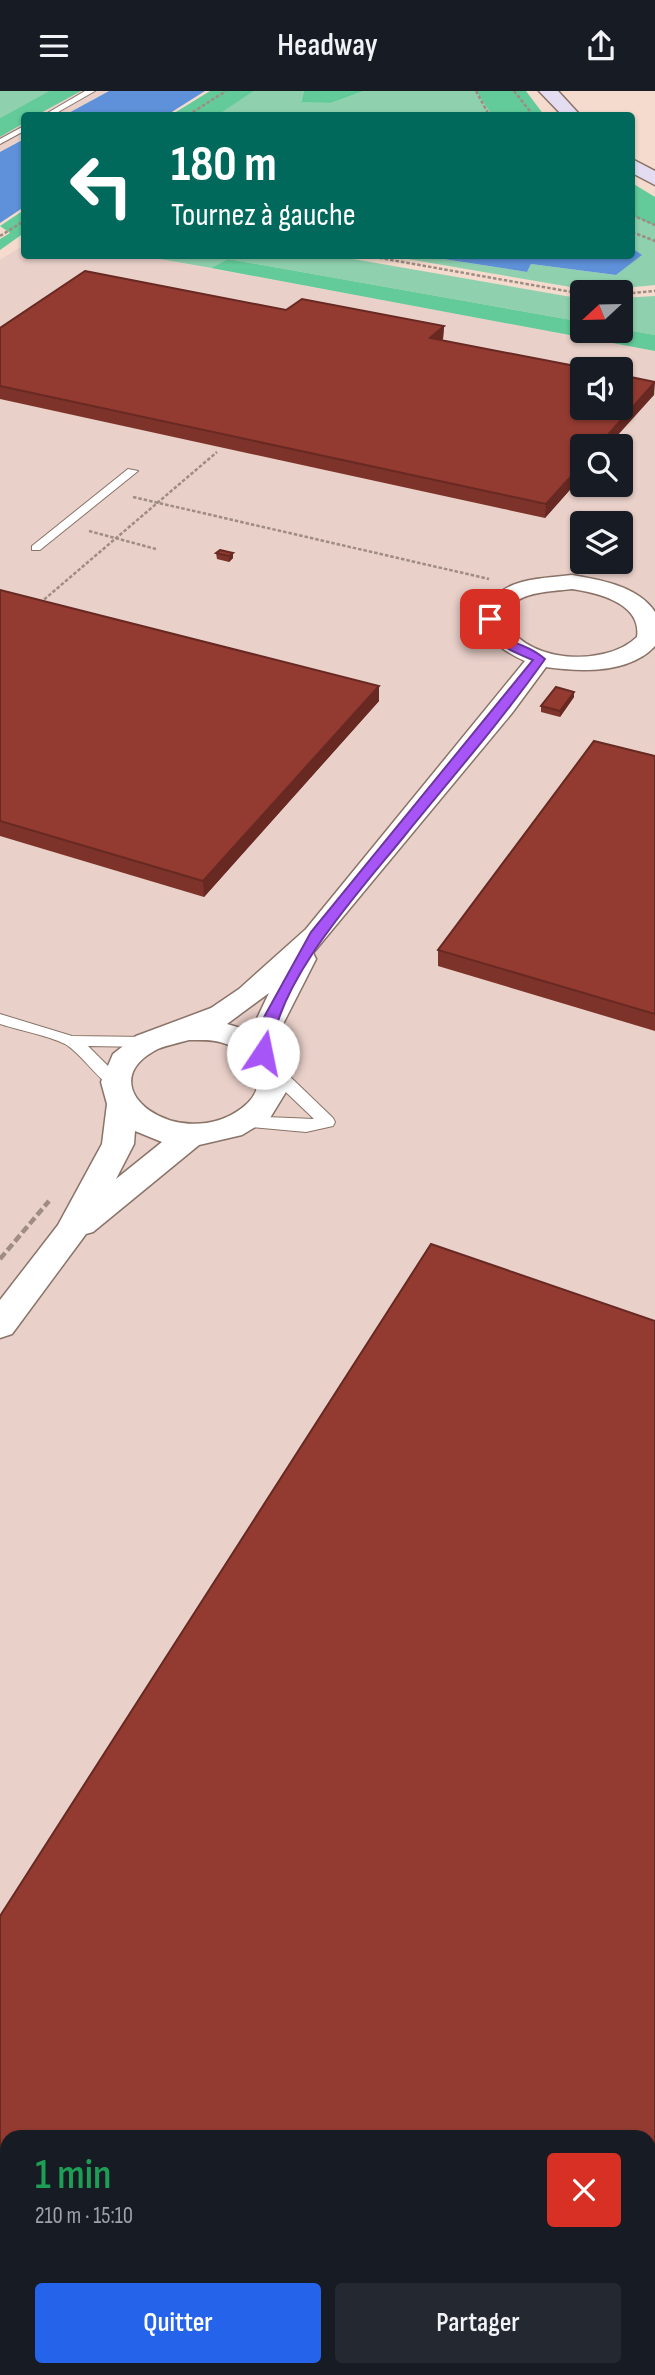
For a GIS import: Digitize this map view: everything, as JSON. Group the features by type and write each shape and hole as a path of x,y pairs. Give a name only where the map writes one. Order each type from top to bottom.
{"main road":[{"path":"548,91 568,112"},
{"path":"635,167 655,179"}],"street":[{"path":"572,582 619,592 641,605 650,615 653,629 648,640 637,650 620,658 583,663 539,659 507,645 493,630 490,619 494,607 504,597 525,587 572,582"},
{"path":"0,1325 71,1232 118,1144 118,1094 125,1059 146,1042 187,1030 222,1015 250,996 316,935 503,708 539,659"},
{"path":"118,1094 145,1125 191,1135 229,1129 245,1122 268,1103 274,1088 266,1028 316,935"},
{"path":"187,1030 227,1033 246,1040 269,1062"},
{"path":"71,1232 191,1135"}],"lane":[{"path":"53,112 91,91"},
{"path":"0,142 21,130"},
{"path":"36,548 132,471"},
{"path":"0,1019 71,1041 146,1042"},
{"path":"71,1041 99,1064 118,1094"},
{"path":"245,1122 306,1126 327,1122 269,1062"}],"path":[{"path":"193,112 226,91"},
{"path":"476,91 488,112"},
{"path":"635,216 655,226"},
{"path":"0,236 21,223"},
{"path":"635,233 655,241"},
{"path":"386,259 570,292"},
{"path":"634,293 655,291"},
{"path":"40,603 217,451"},
{"path":"108,491 525,587"},
{"path":"66,524 156,549"},
{"path":"0,1259 57,1191"}],"shaded area":[{"path":"0,91 108,91 70,112 21,112 21,140 0,152"},
{"path":"21,247 21,259 159,259 570,335 570,343 612,343 655,351 655,2130 0,2130 0,260"}],"green space":[{"path":"0,91 49,91 0,118"},
{"path":"49,91 81,91 42,112 21,112 21,125 0,137 0,118"},
{"path":"210,91 254,91 222,112 176,112"},
{"path":"254,91 304,91 301,101 331,103 364,91 476,91 490,112 221,112"},
{"path":"304,91 364,91 331,103 301,102"},
{"path":"476,91 526,91 542,112 490,112"},
{"path":"635,185 655,197 655,226 635,217"},
{"path":"21,212 21,235 0,250 0,239 10,233 0,226"},
{"path":"635,217 655,226 655,285 634,287 634,280 570,280 570,287 407,259 443,259 527,272 531,264 616,275 641,255 635,250"},
{"path":"160,259 228,259 211,268"},
{"path":"228,259 353,259 570,297 570,320"},
{"path":"228,259 570,320 570,335 211,268"},
{"path":"655,296 655,335 634,331 634,297"},
{"path":"634,331 655,335 655,351 612,343 634,343"}],"water":[{"path":"109,91 205,91 172,112 70,112"},
{"path":"21,141 21,209 0,223 0,152"},
{"path":"635,250 642,255 616,275 531,264 527,272 443,259 635,259"}],"building":[{"path":"85,271 286,310 302,299 444,326 430,338 570,365 570,420 621,420 609,434 570,434 570,477 546,504 0,386 0,328"},
{"path":"633,377 655,382 633,407"},
{"path":"220,550 233,553 229,556 216,553"},
{"path":"0,590 379,686 203,881 0,821"},
{"path":"556,687 574,692 560,711 541,706"},
{"path":"594,741 655,756 655,1014 438,950"},
{"path":"431,1244 655,1321 655,2130 0,2130 0,1916"}],"route":[{"path":"263,1053 266,1028 316,935 503,708 539,659 507,645 493,630 490,619"}]}
